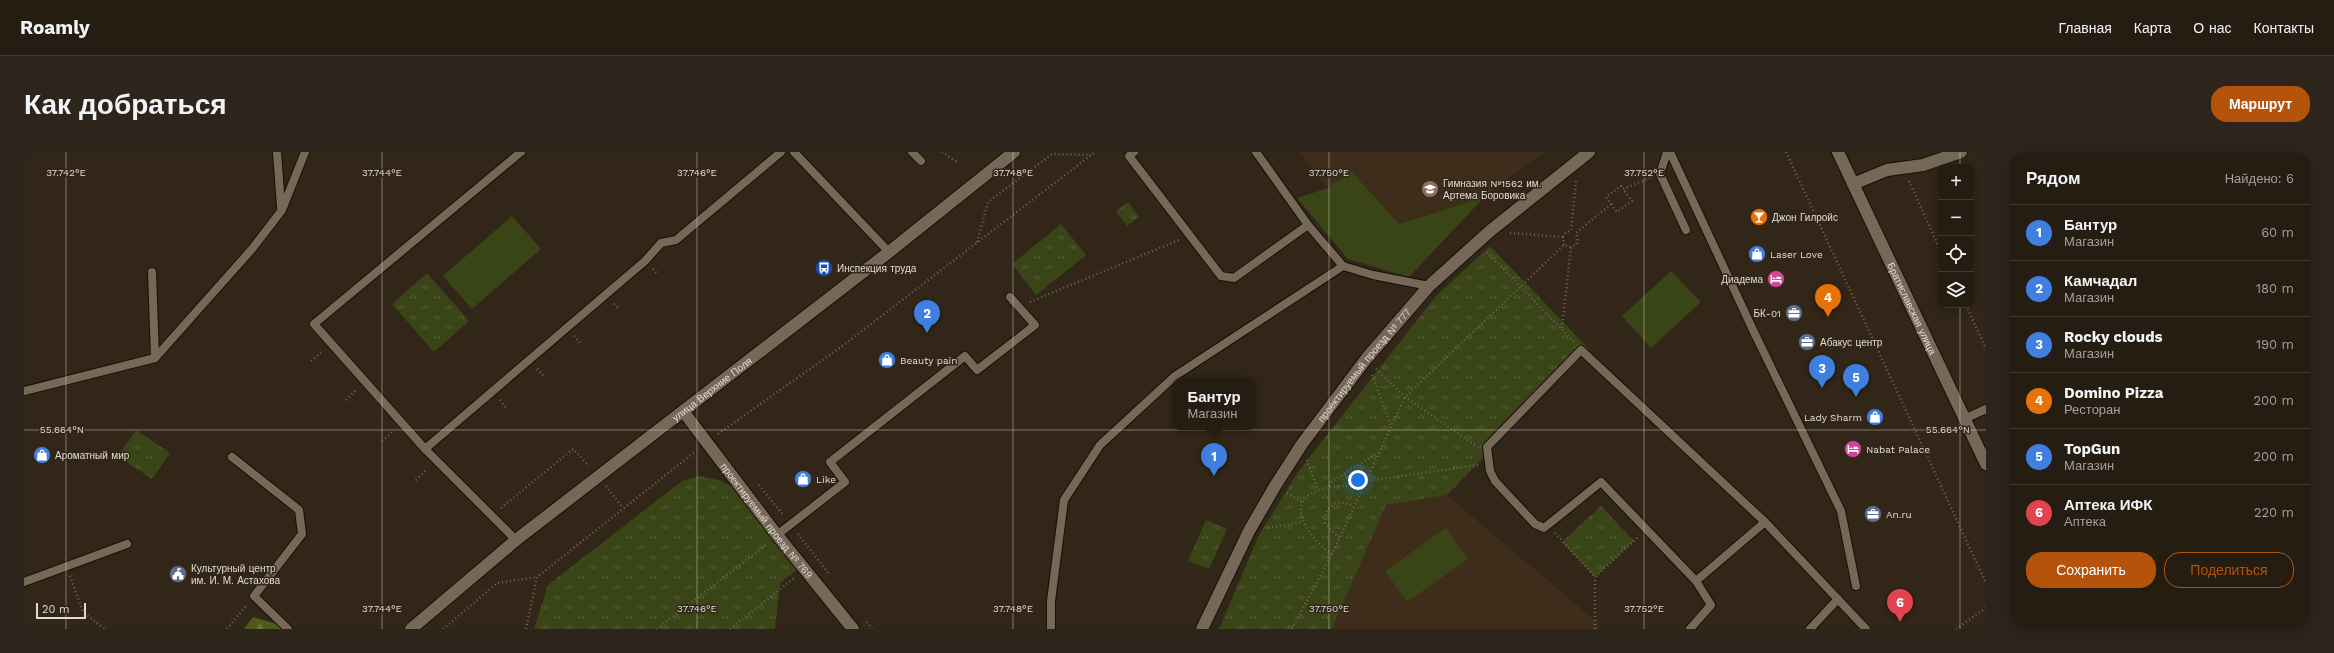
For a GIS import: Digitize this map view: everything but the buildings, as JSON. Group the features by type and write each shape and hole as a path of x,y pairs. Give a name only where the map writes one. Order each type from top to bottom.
{"main road":[{"name":"улица Верхние Поля","path":"411,629 516,540 889,252 1014,152"},
{"name":"проектируемый проезд № 777","path":"1202,629 1249,531 1302,444 1366,359 1429,286 1490,231 1590,152"},
{"name":"Братиславская улица","path":"1838,152 1986,464"},
{"path":"1853,184 1887,170 1922,165 1961,152"},
{"name":"проектируемый проезд № 769","path":"683,410 777,535 853,629"}],"lane":[{"path":"277,152 282,210"},
{"path":"24,390 155,358 252,249 282,210 305,152"},
{"path":"516,540 425,449 314,324 521,152"},
{"path":"425,449 645,261 661,243 676,240 781,152"},
{"path":"794,152 889,252"},
{"path":"912,152 921,161"},
{"path":"1134,152 1129,156 1221,276 1234,278 1308,225"},
{"path":"1256,152 1308,225 1343,266 1373,275 1429,286"},
{"path":"1668,152 1660,174 1686,230"},
{"path":"1668,152 1841,510 1856,586"},
{"path":"1051,629 1051,601 1064,500 1100,445 1175,376 1343,266"},
{"path":"152,272 155,358"},
{"path":"777,535 845,482 830,462 965,356 977,370 1035,324 1010,297"},
{"path":"1690,629 1711,606 1696,581 1601,482 1544,528 1536,524 1495,481 1490,471 1487,447 1581,350 1765,522 1866,629"},
{"path":"1964,419 1986,409"},
{"path":"232,458 299,510 302,534 254,596 288,629"},
{"path":"1696,581 1765,522"},
{"path":"24,582 127,544"},
{"path":"1810,629 1838,599"}],"path":[{"path":"942,152 957,162"},
{"path":"444,629 497,583 537,577 717,435 845,344 1095,152"},
{"path":"1786,152 1986,583"},
{"path":"977,242 988,202 1052,154 1091,155"},
{"path":"1571,231 1577,161"},
{"path":"1902,167 1938,245"},
{"path":"1623,189 1660,174"},
{"path":"1621,186 1632,201 1617,212 1611,204 1606,197 1621,186"},
{"path":"1576,233 1611,204"},
{"path":"1490,231 1563,237"},
{"path":"1571,231 1576,233 1578,239 1576,245 1571,247 1564,245 1563,237 1566,232 1571,231"},
{"path":"1019,306 1191,235"},
{"path":"1477,242 1520,288 1562,328 1581,350"},
{"path":"1292,629 1332,554 1405,397 1564,245"},
{"path":"1562,328 1571,247"},
{"path":"1967,308 1986,349"},
{"path":"1366,359 1405,397 1480,449"},
{"path":"1366,359 1392,427"},
{"path":"717,435 722,440"},
{"path":"1302,444 1318,490"},
{"path":"492,515 573,448 598,476 623,508"},
{"path":"1329,486 1331,482 1380,451"},
{"path":"1366,481 1487,464 1490,471"},
{"path":"756,482 834,580"},
{"path":"1332,554 1319,544 1303,522 1300,513 1302,502 1318,490 1329,486 1348,485 1362,488"},
{"path":"1339,538 1325,522 1327,509 1338,502 1354,505"},
{"path":"1249,531 1303,522"},
{"path":"1548,525 1595,577 1595,629"},
{"path":"1595,577 1645,529"},
{"path":"657,629 777,535"},
{"path":"66,567 83,612 105,629"},
{"path":"730,629 805,570"},
{"path":"526,629 537,577"},
{"path":"228,629 254,596"},
{"path":"1956,629 1986,608"},
{"path":"863,617 872,629"}],"shaded area":[{"name":"Гимназия №1562 им. Артема Боровика","path":"1299,152 1546,152 1492,189 1466,203 1398,224 1351,171 1328,188"},
{"path":"1447,495 1598,623 1598,629 1332,629 1386,505"}],"green space":[{"path":"1351,171 1399,224 1466,203 1492,189 1409,277 1348,259 1297,198 1328,188"},
{"path":"1128,202 1139,217 1127,226 1116,211"},
{"path":"512,216 541,249 472,309 443,276"},
{"path":"1061,224 1086,255 1036,295 1012,264"},
{"path":"1490,246 1589,349 1447,495 1386,505 1332,629 1219,629 1259,535 1298,472 1436,296"},
{"path":"1671,271 1701,302 1651,348 1622,316"},
{"path":"427,273 469,321 434,352 392,304"},
{"path":"136,430 170,453 152,479 118,456"},
{"path":"699,476 719,480 738,490 798,569 780,583 775,629 534,629 548,585 682,481"},
{"path":"1601,506 1634,541 1595,577 1562,542"},
{"path":"1206,520 1227,529 1209,569 1188,561"},
{"path":"1446,528 1468,559 1407,602 1385,571"},
{"path":"253,617 277,624 281,629 244,629"}],"place":[{"name":"Гимназия №1562 им. Артема Боровика","path":"1430,189"},
{"name":"Джон Гилройс","path":"1759,217"},
{"name":"Laser Love","path":"1757,254"},
{"name":"Инспекция труда","path":"824,268"},
{"name":"Диадема","path":"1776,279"},
{"name":"БК-01","path":"1794,313"},
{"name":"Domino Pizza","path":"1828,317"},
{"name":"Камчадал","path":"927,333"},
{"name":"Абакус центр","path":"1807,342"},
{"name":"Beauty pain","path":"887,360"},
{"name":"Rocky clouds","path":"1822,388"},
{"name":"TopGun","path":"1856,397"},
{"name":"Lady Sharm","path":"1875,417"},
{"name":"Nabat Palace","path":"1853,449"},
{"name":"Ароматный мир","path":"42,455"},
{"name":"Бантур","path":"1214,476"},
{"name":"Like","path":"803,479"},
{"name":"An.ru","path":"1873,514"},
{"name":"Культурный центр им. И. М. Астахова","path":"178,574"},
{"name":"Аптека ИФК","path":"1900,622"}]}
